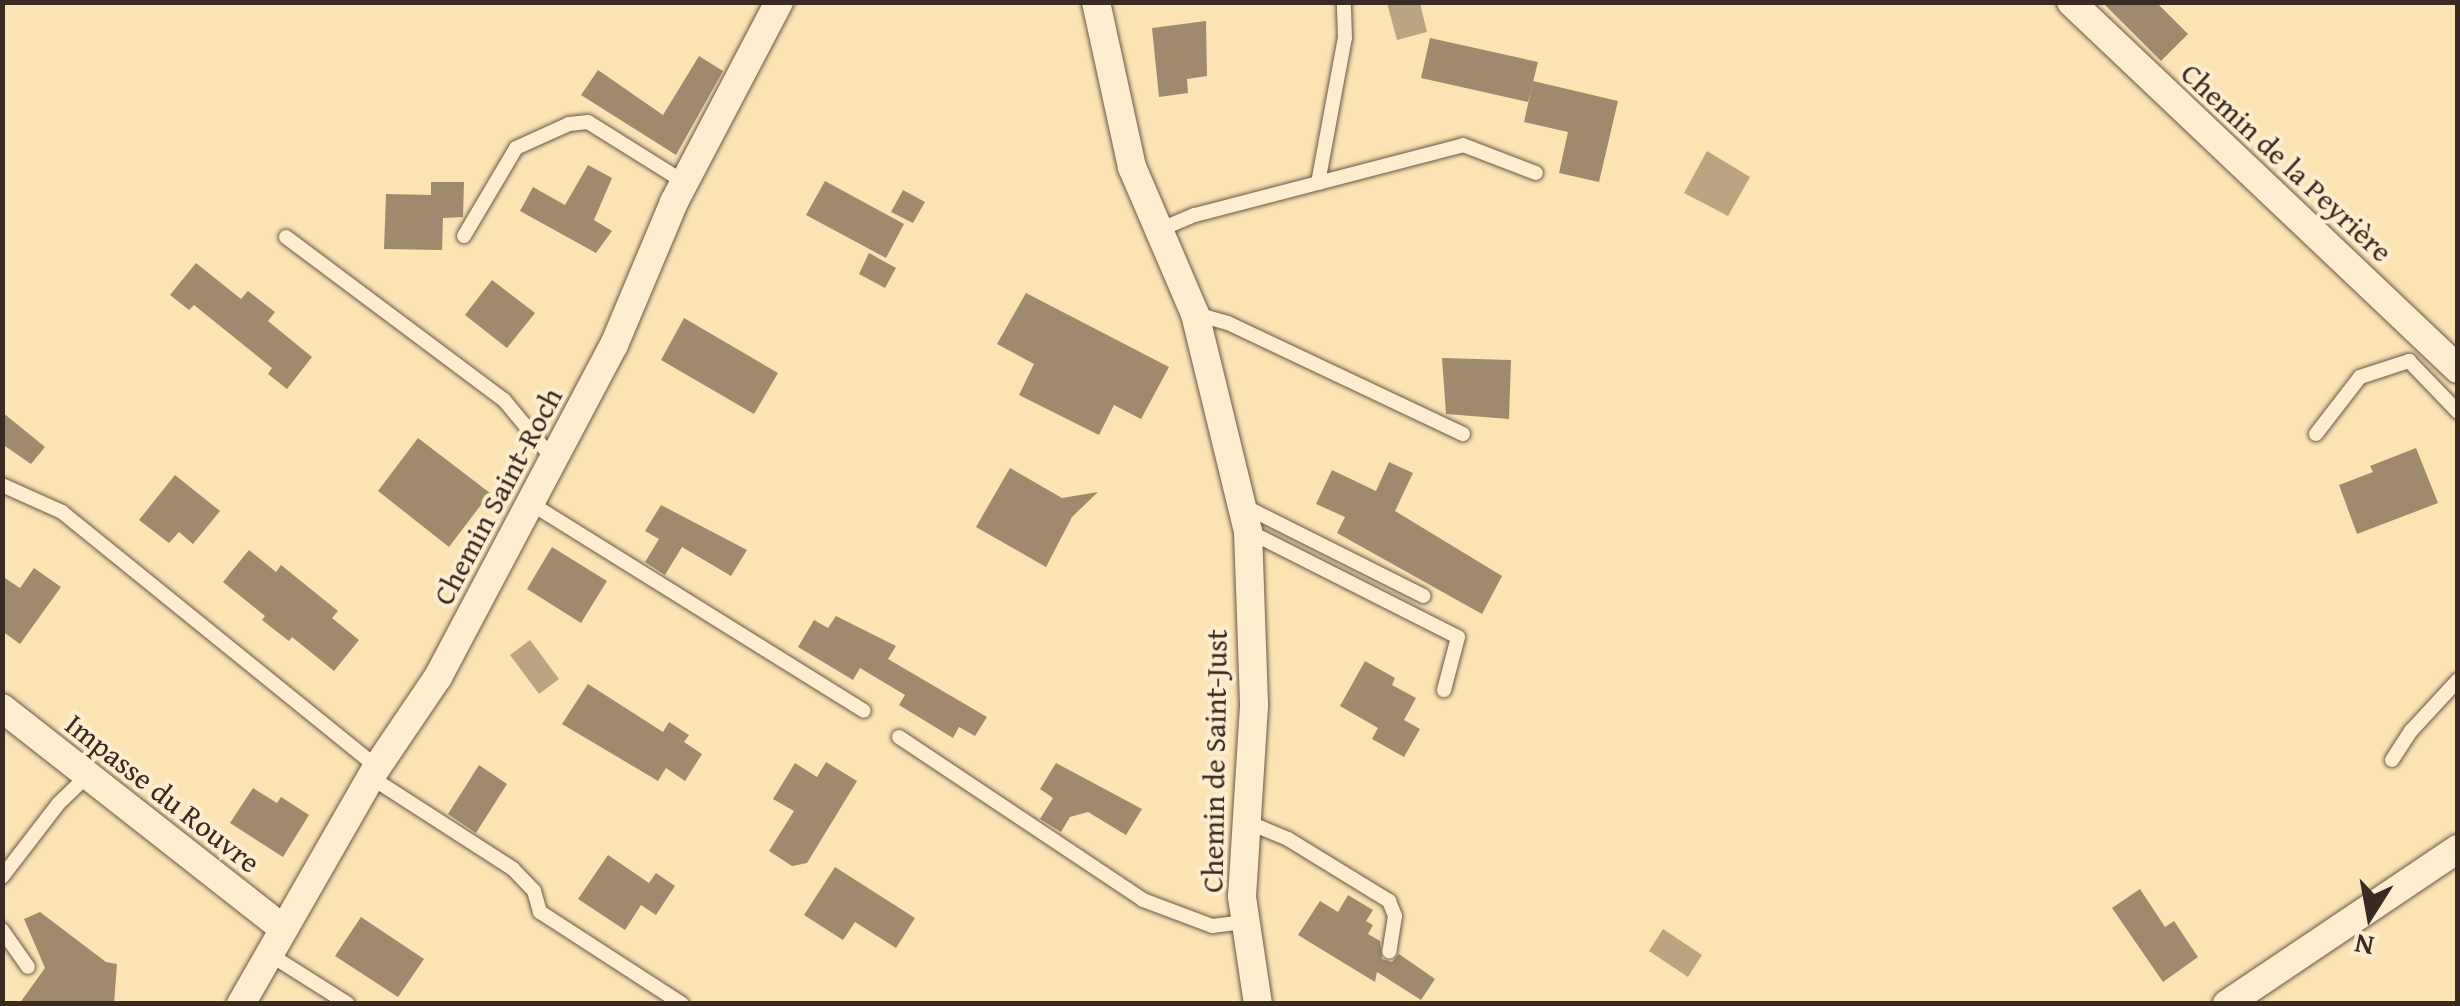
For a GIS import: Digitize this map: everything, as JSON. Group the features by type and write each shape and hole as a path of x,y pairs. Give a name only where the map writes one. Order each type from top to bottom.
{"street":[{"name":"Chemin Saint-Roch","path":"241,1004 375,772 438,677 614,346 684,182 780,2"},
{"name":"Chemin de Saint-Just","path":"1096,2 1132,167 1196,314 1244,518 1254,706 1242,897 1258,1004"},
{"name":"Chemin de la Peyrière","path":"2071,2 2458,369"},
{"name":"Impasse du Rouvre","path":"2,708 284,929"},
{"path":"2226,1004 2458,849"}],"lane":[{"path":"1318,183 1345,38 1344,2"},
{"path":"464,236 516,148 569,124 588,122 684,182"},
{"path":"1159,230 1195,216 1463,145 1536,174"},
{"path":"286,237 504,400 554,459"},
{"path":"1196,314 1228,322 1463,434"},
{"path":"2316,434 2360,377 2409,360 2458,412"},
{"path":"2,484 62,512 375,772 513,869 534,891 540,912 682,1004"},
{"path":"530,503 864,711"},
{"path":"1244,518 1424,596"},
{"path":"1244,518 1458,637 1444,690"},
{"path":"2392,760 2410,731 2458,680"},
{"path":"899,738 1143,900 1212,926 1246,922"},
{"path":"2,876 59,803 88,775"},
{"path":"1246,821 1288,840 1388,901 1395,916 1389,952"},
{"path":"2,930 28,968"},
{"path":"269,954 348,1004"}],"shaded area":[{"path":"1387,3 1420,3 1427,32 1397,40"},
{"path":"1707,151 1750,177 1728,216 1684,193"},
{"path":"530,640 559,679 539,694 510,655"},
{"path":"1663,929 1702,955 1688,977 1649,951"}],"building":[{"path":"2102,2 2156,2 2188,34 2161,61"},
{"path":"1206,21 1207,76 1187,79 1188,93 1159,97 1152,28"},
{"path":"1430,38 1538,62 1528,102 1421,78"},
{"path":"699,56 723,71 676,155 581,95 598,70 663,115"},
{"path":"1533,81 1618,101 1599,182 1559,173 1568,132 1524,122"},
{"path":"588,165 612,178 594,220 612,231 596,253 520,211 533,187 565,205"},
{"path":"825,181 904,224 886,258 806,215"},
{"path":"431,182 464,182 463,217 443,218 442,250 384,249 386,194 431,195"},
{"path":"903,190 925,202 913,223 891,212"},
{"path":"869,253 896,268 885,288 859,274"},
{"path":"196,263 241,299 248,291 275,312 268,321 312,357 287,389 268,374 272,368 194,305 189,310 170,295"},
{"path":"492,280 535,313 507,348 465,315"},
{"path":"1026,293 1169,367 1141,419 1114,405 1099,435 1019,395 1034,364 997,344"},
{"path":"684,318 778,373 754,414 661,360"},
{"path":"1442,358 1511,360 1509,419 1446,414"},
{"path":"2,412 45,447 31,464 2,444"},
{"path":"418,438 490,493 449,547 378,491"},
{"path":"2416,448 2438,503 2357,534 2339,485 2373,472 2370,466"},
{"path":"1389,462 1413,473 1395,511 1502,576 1482,614 1337,533 1345,517 1316,504 1332,470 1376,491"},
{"path":"1010,468 1062,498 1098,492 1072,517 1046,567 976,527"},
{"path":"175,475 220,511 193,544 179,532 169,543 139,520"},
{"path":"661,505 747,550 731,576 682,547 665,575 645,562 659,539 645,531"},
{"path":"552,547 607,581 581,623 527,589"},
{"path":"249,550 276,572 281,565 338,611 332,618 359,640 334,671 292,637 289,641 262,620 265,616 223,582"},
{"path":"34,568 61,587 20,644 2,631 2,576 20,588"},
{"path":"836,616 896,646 888,659 987,717 975,736 959,727 953,738 899,705 905,695 860,668 853,680 798,647 814,620 828,628"},
{"path":"1365,661 1395,678 1392,685 1416,698 1404,720 1420,729 1404,757 1372,739 1378,728 1340,706"},
{"path":"588,684 663,732 669,722 689,735 684,742 702,754 685,781 666,768 658,781 562,724"},
{"path":"826,762 857,781 807,863 792,866 769,851 794,811 773,799 795,763 817,777"},
{"path":"1056,763 1142,809 1126,835 1088,812 1070,817 1061,832 1040,819 1053,798 1040,789"},
{"path":"479,765 507,784 476,833 448,814"},
{"path":"253,788 277,803 281,797 309,815 283,857 230,823"},
{"path":"608,855 649,883 656,873 675,886 656,915 641,905 625,930 578,899"},
{"path":"835,867 915,918 896,948 855,922 843,940 804,915"},
{"path":"2140,889 2165,927 2174,921 2198,957 2163,982 2112,908"},
{"path":"1348,895 1373,910 1366,921 1373,925 1368,934 1380,941 1382,959 1392,962 1399,954 1435,979 1421,1000 1377,972 1375,982 1298,935 1320,901 1338,912"},
{"path":"40,912 106,962 117,964 114,1004 19,1004 45,968 24,919"},
{"path":"361,917 424,959 398,997 335,956"}]}
